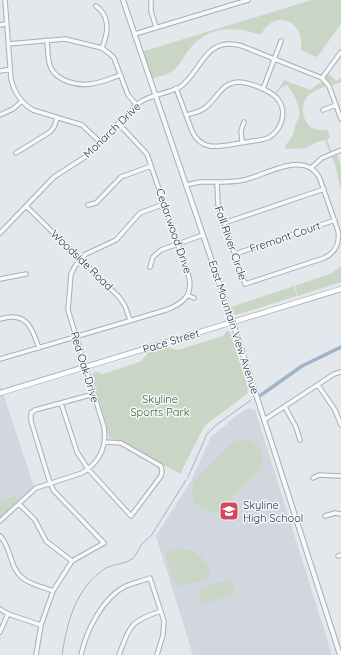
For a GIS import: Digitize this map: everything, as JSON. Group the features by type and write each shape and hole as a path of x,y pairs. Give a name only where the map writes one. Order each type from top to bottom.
{"main road":[{"name":"Pace Street","path":"0,393 341,289"}],"street":[{"path":"5,0 10,70 14,88 22,101 34,110 82,126 100,142"},
{"name":"East Mountain View Avenue","path":"124,0 233,322 340,655"},
{"path":"151,0 151,11 156,28"},
{"path":"135,34 248,0"},
{"path":"96,6 102,11 107,27 106,37 102,48"},
{"path":"0,25 6,24"},
{"path":"8,44 65,39 102,48 114,58 128,96 137,105"},
{"path":"47,40 51,68 62,79 80,84 90,84 121,75"},
{"path":"263,89 281,41"},
{"name":"Monarch Drive","path":"0,233 56,175 85,157 137,105 156,95 176,88 186,81 206,54 212,50 230,44 239,45 275,58 322,78"},
{"path":"341,52 322,78 329,85 341,119"},
{"path":"0,71 10,70"},
{"path":"176,88 186,115 194,136 198,141 205,145 216,147 268,138 281,124 283,115 280,103 274,95 263,89 237,82 229,84 221,89 205,108 186,115"},
{"path":"0,114 14,108 22,101"},
{"path":"323,110 336,105"},
{"path":"16,153 50,132 54,127 57,118"},
{"path":"242,142 241,131 244,122"},
{"name":"Cedarwood Drive","path":"119,124 146,151 189,277 190,284 187,295"},
{"path":"186,185 197,182 225,183 246,179 293,165 302,164 311,168 322,158 341,150"},
{"path":"88,205 96,203 121,177 151,166"},
{"name":"Fall River Circle","path":"217,183 217,202 245,284 326,257 337,246 339,237 335,220 319,176 311,168"},
{"path":"224,223 324,189"},
{"name":"Red Oak Drive","path":"0,522 36,488 88,469 98,460 103,451 105,442 104,427 68,306 72,272 81,259 89,252 116,240 140,214 164,204"},
{"name":"Woodside Road","path":"26,206 120,297 130,320"},
{"name":"Fremont Court","path":"235,254 335,220"},
{"path":"150,267 153,258 158,252 203,235"},
{"path":"0,279 26,274"},
{"path":"0,359 176,306 181,303 187,295 194,298"},
{"path":"0,320 12,317 19,318 27,323 33,331 39,348"},
{"path":"264,420 334,374 341,372"},
{"path":"318,385 335,410 341,425"},
{"path":"36,655 41,626 53,591 72,561 104,543 54,491 50,483 30,417 31,413 36,410 94,394"},
{"path":"61,403 77,452 88,469 131,516 161,476 161,466 121,443 105,442"},
{"path":"285,407 296,426 300,440"},
{"path":"313,478 319,475 341,476"},
{"path":"19,504 35,520 46,541 72,561"},
{"path":"325,516 336,513 341,514"},
{"path":"0,536 7,545 12,564 16,572 24,580 53,591"},
{"path":"81,655 96,616 107,600 125,586 150,578 164,621 164,635 157,655"},
{"path":"0,610 41,626"},
{"path":"119,655 127,632 135,622 145,616 161,611"},
{"path":"0,632 8,614"}],"shaded area":[{"path":"0,387 35,490 19,504 16,495 0,500"},
{"name":"Skyline High School","path":"248,408 255,410 332,655 193,655 156,536 191,481 211,437"}],"green space":[{"path":"312,0 341,0 341,24 316,57 301,50 301,39 298,31 287,21 280,20 273,22 266,27 261,35 234,29 216,31 207,34 192,46 171,72 150,79 141,52"},
{"path":"326,72 337,81 341,77 341,82 326,86 311,93 305,101 303,110 305,120 311,127 318,130 328,130 330,138 327,139 332,153 336,152 341,167 341,191 336,168 325,140 317,142 306,148 286,149 285,146 293,135 299,117 299,108 287,85 282,87 274,96 273,95 284,80 310,90 324,80 322,78"},
{"path":"341,266 341,282 298,296 295,286 332,273"},
{"path":"294,286 297,296 236,315 231,307"},
{"name":"Skyline Sports Park","path":"227,331 230,332 248,388 247,394 205,425 180,474 126,443 109,438 92,377 93,373 97,372 103,374 142,361 147,353 166,347 178,350 223,336"},
{"path":"245,439 255,443 261,450 262,459 259,470 218,512 205,510 200,507 196,504 193,494 195,481 232,443"},
{"path":"16,495 19,504 0,521 0,500"},
{"path":"176,549 190,550 200,556 206,564 211,577 184,586 176,584 165,553"},
{"path":"231,579 235,594 202,604 198,589"}],"waterway":[{"path":"261,395 302,366 341,347"},
{"path":"188,477 207,434 216,425 251,400"},
{"path":"62,655 70,618 80,595 87,585 106,568 129,561 133,558 142,544 151,536 186,480"}],"place":[{"name":"Skyline High School","path":"229,511"}]}
